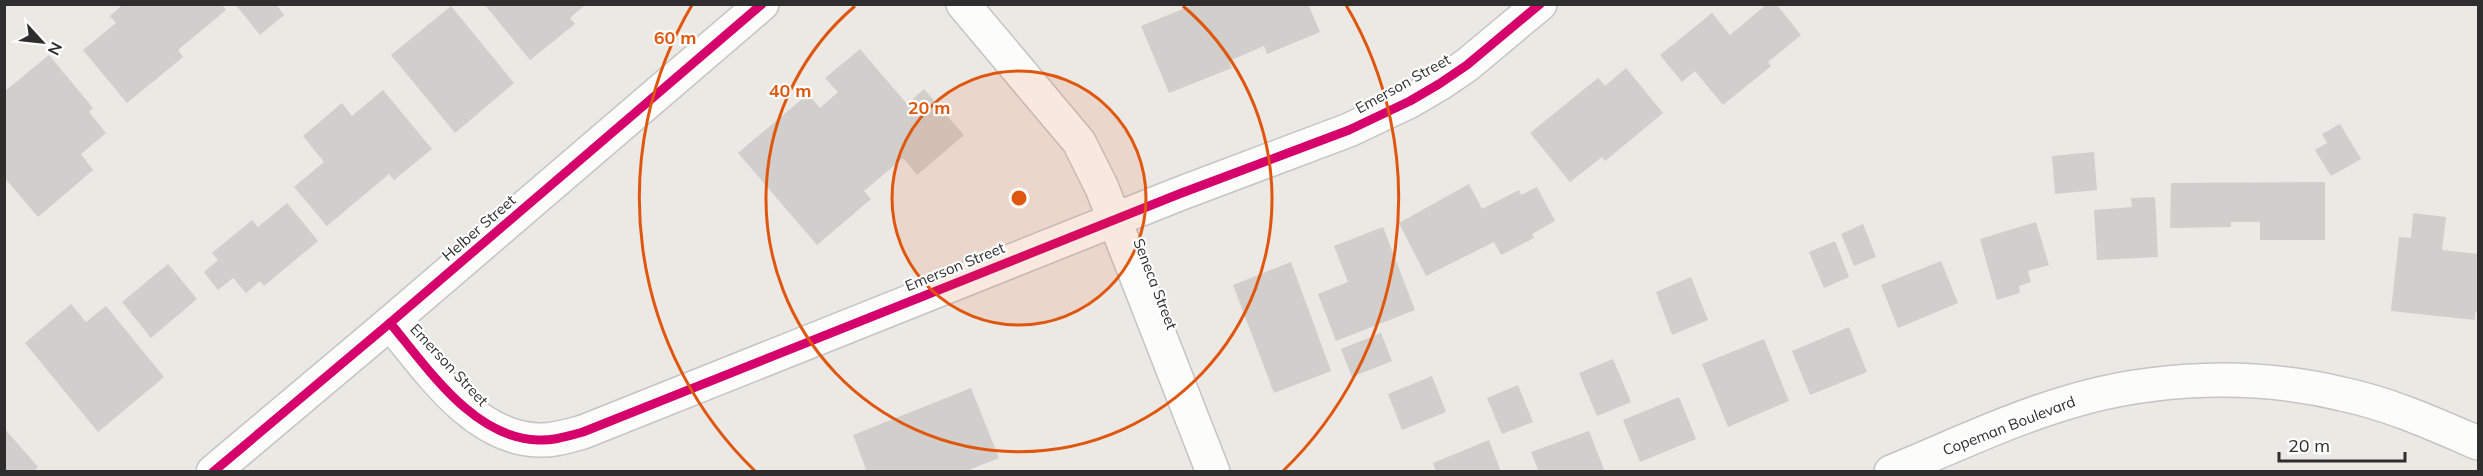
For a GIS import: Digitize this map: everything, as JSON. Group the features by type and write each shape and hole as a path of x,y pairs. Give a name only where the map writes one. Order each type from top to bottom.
{"street":[{"name":"Helber Street","path":"213,471 390,323 762,4"},
{"name":"Seneca Street","path":"963,4 1079,141 1114,220 1213,471"},
{"name":"Emerson Street","path":"390,323 449,391 476,417 491,427 524,439 540,441 583,432 1114,220 1350,130 1410,101 1467,65 1540,4"},
{"name":"Copeman Boulevard","path":"1891,471 2020,419 2070,402 2117,391 2191,381 2275,382 2343,394 2412,415 2478,443"}],"building":[{"path":"123,4 221,4 226,10 178,50 183,57 127,103 83,50 116,23 110,16"},
{"path":"235,4 276,4 284,15 260,35"},
{"path":"484,4 586,4 570,18 575,24 530,60"},
{"path":"1195,4 1308,4 1320,32 1267,54 1264,46 1229,61 1232,68 1169,93 1141,26"},
{"path":"1767,4 1776,4 1801,35 1768,62 1771,66 1723,105 1695,71 1682,82 1660,55 1712,13 1730,35"},
{"path":"451,6 514,83 455,133 391,55"},
{"path":"860,49 907,104 924,89 964,135 917,175 903,158 864,191 871,199 817,245 738,153 808,94 820,108 838,92 825,78"},
{"path":"49,55 93,108 89,112 106,133 81,154 93,170 38,217 4,177 4,92"},
{"path":"1626,68 1663,113 1605,161 1602,157 1570,182 1530,133 1598,78 1605,86"},
{"path":"383,90 432,149 394,180 389,174 327,226 294,187 324,162 303,136 342,103 352,116"},
{"path":"2340,124 2361,159 2331,176 2315,150 2327,143 2322,134"},
{"path":"2094,152 2097,190 2055,194 2052,156"},
{"path":"2325,182 2325,240 2260,240 2260,222 2231,222 2231,227 2170,228 2171,183"},
{"path":"1469,184 1482,209 1519,190 1521,195 1537,187 1555,221 1532,234 1534,238 1501,255 1494,242 1426,276 1399,223"},
{"path":"2155,197 2158,257 2097,260 2094,210 2132,207 2131,198"},
{"path":"287,203 318,241 264,286 260,281 246,293 233,278 218,290 204,272 218,260 212,253 252,220 258,227"},
{"path":"2413,213 2446,217 2442,250 2478,254 2478,313 2475,312 2475,320 2391,311 2399,237 2411,238"},
{"path":"2036,222 2049,265 2028,271 2031,282 2019,286 2020,293 1997,300 1980,239"},
{"path":"1863,224 1876,257 1854,266 1841,234"},
{"path":"1383,227 1415,310 1336,341 1318,294 1348,282 1334,246"},
{"path":"1835,241 1849,277 1824,288 1809,252"},
{"path":"1941,261 1958,303 1898,328 1881,285"},
{"path":"1291,262 1331,371 1274,393 1233,285"},
{"path":"168,264 197,299 151,338 122,302"},
{"path":"1691,277 1708,320 1672,335 1656,292"},
{"path":"71,304 86,322 106,306 164,377 98,432 25,343"},
{"path":"1849,327 1867,372 1810,395 1792,351"},
{"path":"1381,333 1392,361 1352,377 1341,349"},
{"path":"1764,339 1789,401 1728,427 1702,364"},
{"path":"1613,359 1631,402 1597,416 1579,373"},
{"path":"1432,376 1446,412 1402,430 1388,394"},
{"path":"1518,385 1533,422 1502,434 1487,398"},
{"path":"971,388 999,458 964,472 867,472 853,435"},
{"path":"1679,397 1696,439 1640,462 1623,420"},
{"path":"4,428 38,467 33,472 4,472"},
{"path":"1589,431 1605,472 1539,472 1531,452"},
{"path":"1489,440 1501,472 1436,472 1433,463"}],"cycle path":[{"path":"213,472 762,4"},
{"path":"390,323 454,398 493,427 515,436 538,440 555,439 583,432 1179,194 1349,130 1410,101 1439,84 1467,65 1540,4"}]}
